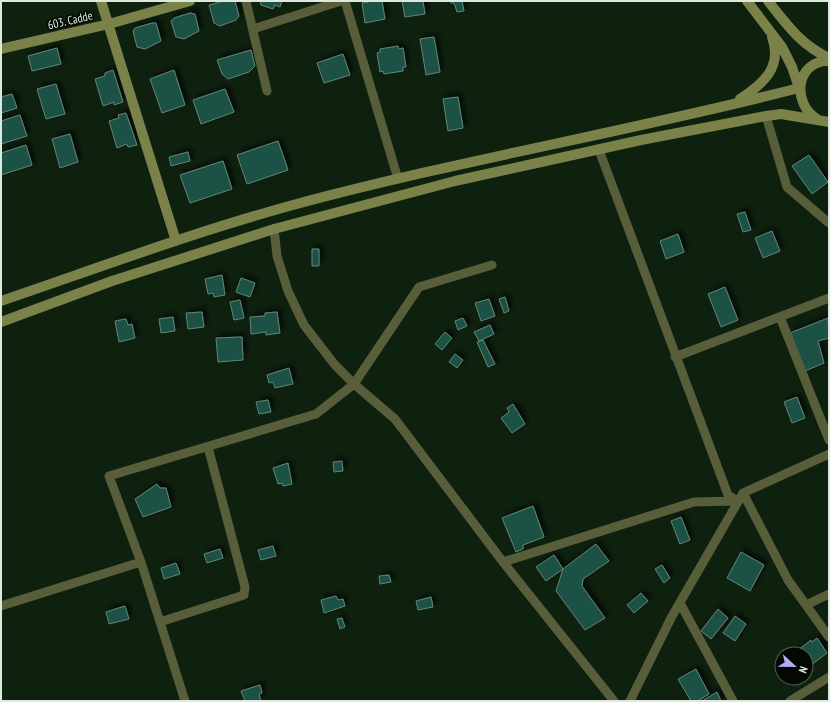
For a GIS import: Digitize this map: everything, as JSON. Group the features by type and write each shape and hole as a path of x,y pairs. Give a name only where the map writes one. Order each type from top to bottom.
{"main road":[{"path":"101,1 176,241"},
{"name":"603. Cadde","path":"1,49 108,24 190,1"},
{"path":"747,1 782,47 792,67 803,107 810,115 826,122"},
{"path":"768,1 797,38 829,59"},
{"path":"732,104 763,83 770,71 776,51 769,29"},
{"path":"799,88 802,78 808,70 816,64 829,59"},
{"path":"1,301 176,241 292,206 398,179 799,88"},
{"path":"1,322 112,281 274,229 455,181 766,116 781,114 826,122"}],"street":[{"path":"246,1 267,91"},
{"path":"252,29 341,1"},
{"path":"345,1 398,179"},
{"path":"766,116 787,187 829,223"},
{"path":"599,150 675,357 728,495 740,497"},
{"path":"274,229 277,256 288,291 304,325 335,365 354,384 395,419 504,562 614,701"},
{"path":"185,701 141,562 109,476 316,414 354,384 419,287 492,265"},
{"path":"675,357 829,298"},
{"path":"780,317 829,440"},
{"path":"160,622 244,595 245,587 208,447"},
{"path":"504,562 694,502 740,497 829,454"},
{"path":"630,701 680,602 740,497"},
{"path":"740,497 788,580 829,637"},
{"path":"1,606 141,562"},
{"path":"806,605 829,594"},
{"path":"680,602 733,701"},
{"path":"790,701 829,677"}],"building":[{"path":"224,1 235,1 239,16 236,20 220,26 214,23 209,5"},
{"path":"260,1 282,1 280,7 275,5 273,9 261,5"},
{"path":"382,1 385,19 365,23 362,3"},
{"path":"402,1 423,1 425,14 405,17"},
{"path":"451,1 462,1 464,11 457,12 454,3 451,3"},
{"path":"190,13 195,14 199,31 184,39 176,37 171,21 174,18"},
{"path":"156,23 161,41 145,49 137,47 133,31 135,28"},
{"path":"434,37 440,72 426,75 420,39"},
{"path":"398,46 399,49 403,48 406,67 403,67 403,71 384,74 383,71 380,72 377,53 380,52 380,49"},
{"path":"57,48 61,64 32,71 28,56"},
{"path":"251,50 255,66 249,72 228,79 222,74 217,60"},
{"path":"343,54 350,75 324,83 317,63"},
{"path":"113,70 123,102 114,105 114,102 103,106 95,79 105,76 105,73"},
{"path":"174,70 185,105 162,113 150,79"},
{"path":"56,84 65,114 46,119 37,89"},
{"path":"225,89 234,112 201,124 193,100"},
{"path":"12,94 17,108 1,113 1,97"},
{"path":"458,97 463,128 448,131 443,99"},
{"path":"126,113 137,145 128,147 127,144 117,148 109,121 119,118 118,115"},
{"path":"20,115 27,136 1,144 1,121"},
{"path":"70,134 78,162 60,168 52,139"},
{"path":"278,141 288,170 247,184 237,155"},
{"path":"26,145 32,165 1,175 1,153"},
{"path":"188,152 190,161 171,166 169,157"},
{"path":"809,155 828,182 812,194 792,166"},
{"path":"223,161 232,189 190,203 180,175"},
{"path":"745,212 751,230 743,232 737,214"},
{"path":"772,231 780,251 763,258 755,238"},
{"path":"678,234 684,252 666,259 660,241"},
{"path":"312,249 319,249 319,266 312,266"},
{"path":"222,275 225,295 214,297 213,293 208,294 205,279"},
{"path":"241,278 255,283 250,297 236,292"},
{"path":"725,287 738,320 721,327 708,294"},
{"path":"505,297 509,311 504,313 499,299"},
{"path":"489,299 495,316 481,321 475,303"},
{"path":"240,300 244,318 234,320 230,302"},
{"path":"202,312 204,327 188,329 186,313"},
{"path":"277,312 280,333 266,335 266,332 251,334 250,317 265,316 265,313"},
{"path":"173,317 175,331 161,333 159,319"},
{"path":"463,318 467,326 458,330 455,321"},
{"path":"828,318 829,338 818,341 824,363 805,371 790,333"},
{"path":"126,319 128,325 132,324 135,338 119,342 115,321"},
{"path":"490,325 494,334 479,341 474,332"},
{"path":"445,332 452,338 442,350 435,344"},
{"path":"242,337 243,360 218,362 216,338"},
{"path":"483,340 495,364 488,367 477,342"},
{"path":"455,354 463,360 457,368 449,362"},
{"path":"289,368 293,384 275,388 273,382 269,383 267,375"},
{"path":"797,397 805,418 792,423 784,402"},
{"path":"268,400 271,412 259,414 256,402"},
{"path":"513,404 525,424 512,433 501,418 509,412 507,408"},
{"path":"342,461 343,471 334,472 333,462"},
{"path":"288,463 292,484 283,486 282,483 278,484 273,468"},
{"path":"157,484 160,488 166,488 171,507 143,517 135,499"},
{"path":"533,506 544,537 523,545 523,549 516,552 502,518"},
{"path":"681,517 690,540 680,544 671,521"},
{"path":"596,544 609,561 583,579 582,586 605,618 585,630 556,591 563,569"},
{"path":"273,546 276,556 261,560 258,550"},
{"path":"220,549 223,558 207,563 204,554"},
{"path":"741,552 764,565 750,591 727,578"},
{"path":"554,555 563,569 546,581 536,567"},
{"path":"176,563 180,574 164,579 161,568"},
{"path":"662,565 670,578 664,583 655,569"},
{"path":"389,575 391,582 380,584 379,576"},
{"path":"641,593 648,601 634,613 627,605"},
{"path":"336,596 338,600 343,599 345,606 324,613 321,600"},
{"path":"431,597 433,607 418,610 416,601"},
{"path":"125,606 129,619 109,624 106,612"},
{"path":"718,609 728,618 711,639 701,631"},
{"path":"735,616 746,624 735,641 723,633"},
{"path":"342,618 345,627 340,629 337,619"},
{"path":"817,638 827,653 814,663 814,646 803,646 811,640 812,642"},
{"path":"696,669 709,694 698,701 691,701 678,679"},
{"path":"260,685 262,693 259,694 261,701 245,701 241,691"},
{"path":"717,692 721,701 702,701"}]}
